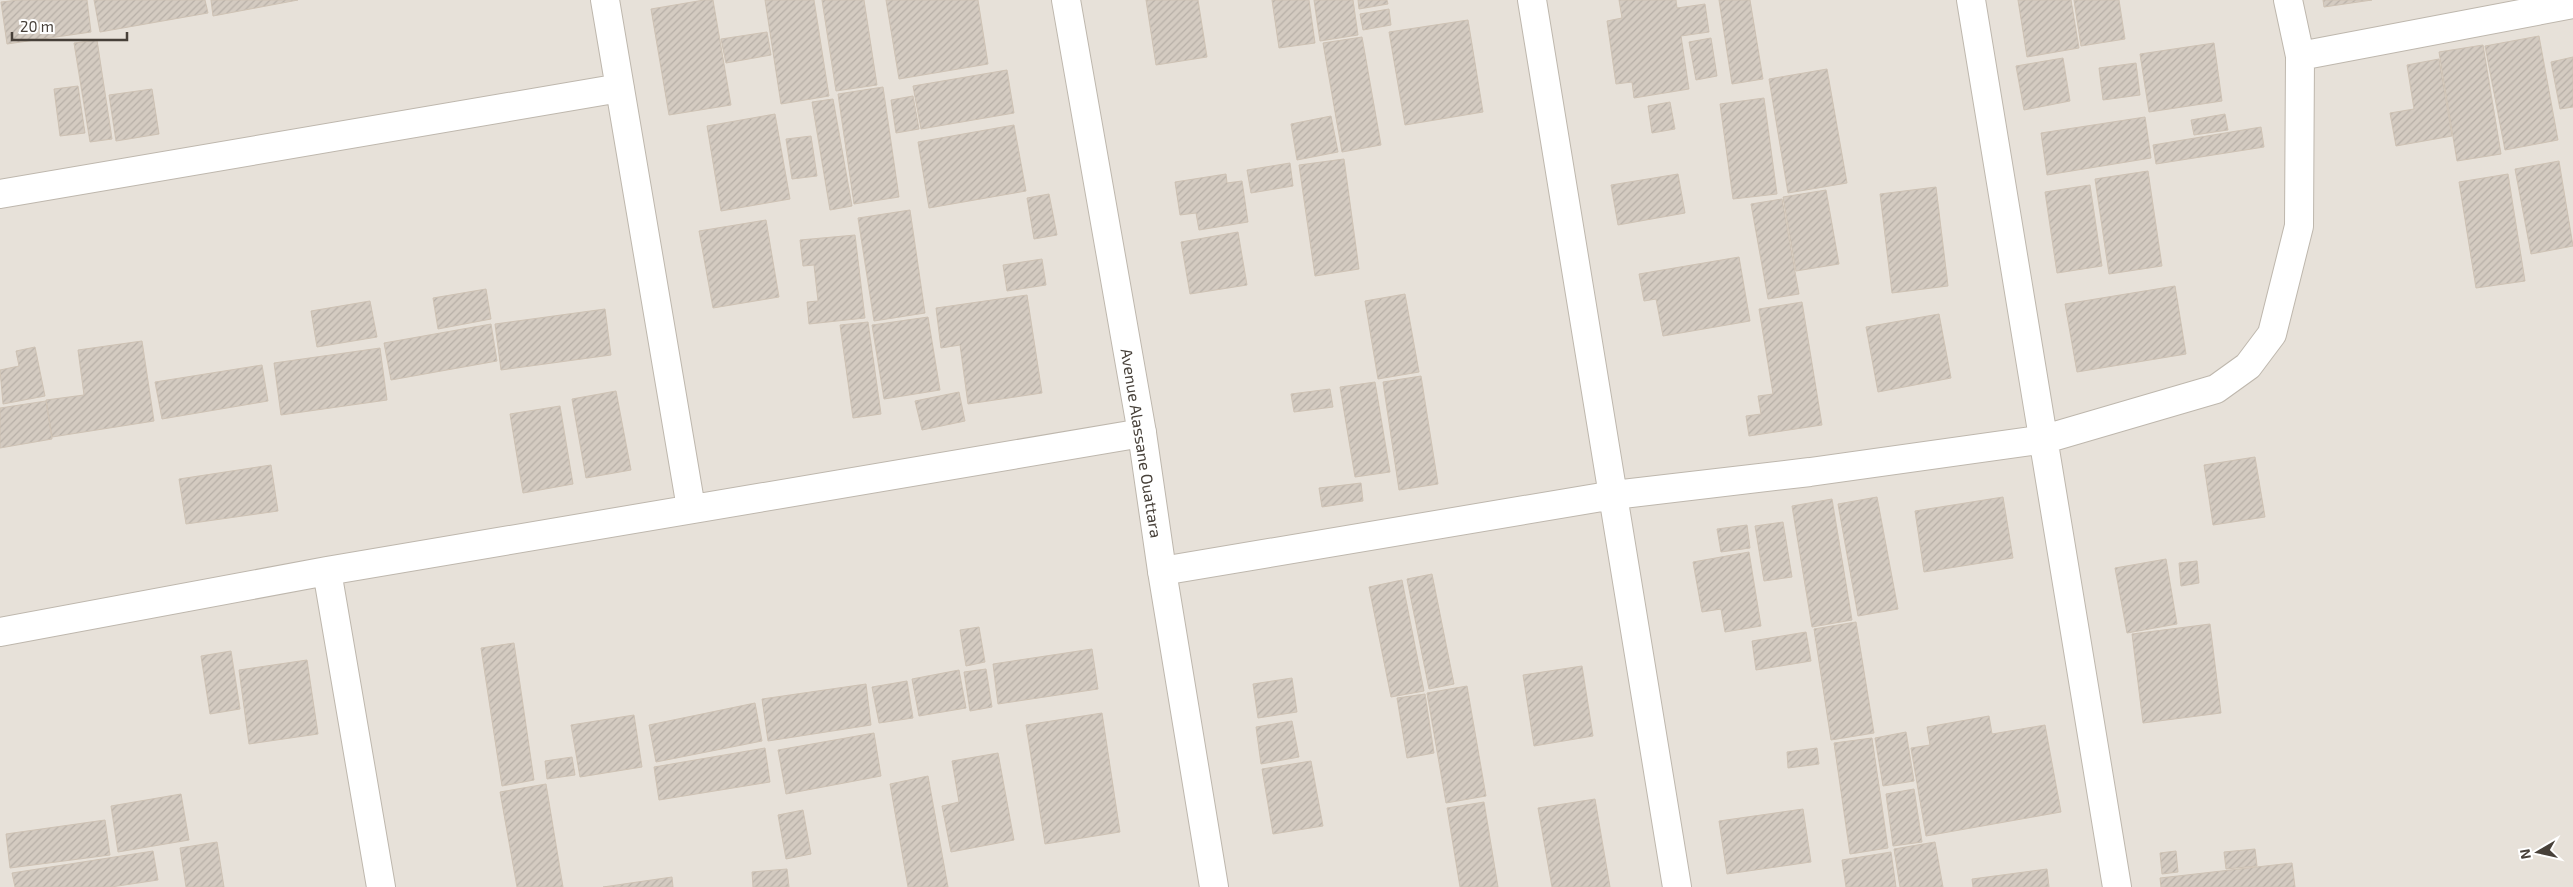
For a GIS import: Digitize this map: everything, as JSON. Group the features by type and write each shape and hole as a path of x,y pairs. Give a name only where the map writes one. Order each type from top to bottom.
{"street":[{"path":"605,0 691,508"},
{"name":"Avenue Alassane Ouattara","path":"1066,0 1142,432 1162,571 1214,887"},
{"path":"1532,0 1678,887"},
{"path":"1971,0 2045,439 2117,887"},
{"path":"1162,571 1614,495 1819,471 2045,439 2216,389 2248,366 2272,334 2300,226 2300,56 2288,0"},
{"path":"2300,56 2573,4"},
{"path":"0,194 620,88"},
{"path":"0,632 327,571 1142,432"},
{"path":"327,571 381,887"}],"shaded area":[{"path":"0,0 2573,0 2573,887 0,887"}],"building":[{"path":"19,0 87,0 91,32 7,44 1,2"},
{"path":"94,0 205,0 208,13 100,32"},
{"path":"211,0 298,0 213,16"},
{"path":"713,0 731,105 669,115 651,9"},
{"path":"765,0 814,0 829,96 781,104"},
{"path":"822,0 864,0 877,85 836,91"},
{"path":"886,0 978,0 988,64 899,79"},
{"path":"1146,0 1198,0 1207,57 1156,65"},
{"path":"1272,0 1309,0 1315,43 1279,48"},
{"path":"1314,0 1353,0 1358,35 1320,41"},
{"path":"1358,0 1387,0 1388,4 1359,9"},
{"path":"1619,0 1676,0 1677,8 1705,4 1709,32 1681,36 1689,89 1634,98 1632,82 1616,84 1607,21 1622,18"},
{"path":"1719,0 1750,0 1763,79 1732,84"},
{"path":"2018,0 2071,0 2079,48 2027,57"},
{"path":"2074,0 2119,0 2125,39 2081,46"},
{"path":"2323,0 2372,0 2324,7"},
{"path":"1389,9 1391,25 1363,30 1360,14"},
{"path":"1468,20 1483,112 1405,125 1389,32"},
{"path":"767,32 771,55 726,63 721,39"},
{"path":"2539,36 2558,140 2505,150 2485,46"},
{"path":"1362,37 1381,145 1342,152 1323,43"},
{"path":"1711,38 1717,76 1696,80 1689,42"},
{"path":"97,40 112,139 90,142 74,43"},
{"path":"2214,43 2222,101 2149,112 2140,54"},
{"path":"2483,45 2501,154 2457,161 2439,52"},
{"path":"2573,57 2573,107 2560,109 2551,62"},
{"path":"2063,58 2070,101 2024,110 2016,66"},
{"path":"2439,59 2452,136 2396,146 2390,113 2414,109 2407,65"},
{"path":"2136,63 2140,95 2103,100 2099,68"},
{"path":"1827,69 1847,183 1788,193 1769,79"},
{"path":"1007,70 1014,113 921,129 913,86"},
{"path":"78,86 85,133 60,136 54,89"},
{"path":"883,87 899,197 854,204 838,94"},
{"path":"152,89 159,134 116,141 109,95"},
{"path":"913,96 919,129 896,133 891,100"},
{"path":"1764,98 1777,194 1733,199 1720,104"},
{"path":"833,99 852,206 830,210 812,102"},
{"path":"1670,102 1675,129 1652,133 1648,106"},
{"path":"775,114 790,199 721,211 707,126"},
{"path":"2225,114 2228,130 2194,135 2191,120"},
{"path":"1331,116 1338,152 1297,160 1291,124"},
{"path":"2145,117 2151,158 2047,175 2041,133"},
{"path":"1014,125 1026,191 929,208 918,142"},
{"path":"2261,127 2264,147 2156,164 2153,145"},
{"path":"811,136 817,176 792,179 786,139"},
{"path":"1344,159 1359,269 1315,276 1299,165"},
{"path":"2559,161 2573,246 2531,254 2515,169"},
{"path":"1290,163 1293,186 1251,193 1247,170"},
{"path":"2148,171 2162,266 2109,274 2095,179"},
{"path":"1226,174 1227,183 1242,181 1248,222 1199,230 1196,213 1180,215 1175,182"},
{"path":"1678,174 1685,213 1618,225 1611,185"},
{"path":"2508,174 2525,281 2476,288 2459,182"},
{"path":"2090,185 2102,266 2057,273 2045,192"},
{"path":"1936,187 1948,286 1892,293 1880,194"},
{"path":"1826,190 1839,264 1796,271 1783,197"},
{"path":"1049,194 1057,235 1034,239 1027,198"},
{"path":"1782,199 1799,294 1768,299 1751,204"},
{"path":"910,210 925,313 874,321 858,218"},
{"path":"766,220 779,297 713,308 699,231"},
{"path":"1238,232 1247,285 1190,294 1181,242"},
{"path":"855,235 865,318 809,324 807,302 818,301 814,265 803,266 800,240"},
{"path":"1739,257 1750,321 1663,336 1656,299 1644,301 1639,274"},
{"path":"1042,259 1046,285 1007,291 1003,265"},
{"path":"2175,286 2186,354 2077,372 2065,304"},
{"path":"486,289 491,319 438,329 433,298"},
{"path":"1405,294 1419,372 1378,379 1365,301"},
{"path":"1027,295 1042,393 968,404 960,345 941,348 936,308"},
{"path":"370,301 377,337 317,347 311,311"},
{"path":"1802,302 1822,425 1749,436 1746,416 1761,414 1758,396 1773,394 1759,309"},
{"path":"605,309 611,355 501,370 495,324"},
{"path":"1939,314 1951,378 1878,392 1866,327"},
{"path":"928,317 940,390 884,399 872,325"},
{"path":"868,322 881,414 853,418 840,325"},
{"path":"491,324 497,361 391,380 384,343"},
{"path":"142,341 154,421 52,437 46,400 84,395 78,350"},
{"path":"35,347 45,396 3,404 0,370 19,366 16,351"},
{"path":"380,348 387,400 281,415 274,363"},
{"path":"262,365 268,401 162,419 155,382"},
{"path":"1421,376 1438,484 1399,490 1383,382"},
{"path":"1375,382 1390,472 1355,477 1340,387"},
{"path":"1330,389 1333,407 1294,412 1291,394"},
{"path":"616,391 631,470 586,478 572,399"},
{"path":"959,392 965,421 922,430 915,401"},
{"path":"46,401 52,439 0,448 0,408"},
{"path":"560,406 573,484 523,493 510,414"},
{"path":"2255,457 2265,517 2213,525 2204,465"},
{"path":"271,465 278,511 186,524 179,479"},
{"path":"1361,483 1363,501 1322,507 1319,488"},
{"path":"1877,497 1898,609 1858,616 1838,504"},
{"path":"2003,497 2013,558 1924,572 1915,511"},
{"path":"1832,499 1852,620 1812,627 1792,506"},
{"path":"1783,522 1792,577 1764,581 1755,526"},
{"path":"1747,525 1750,548 1721,552 1717,529"},
{"path":"1749,552 1761,626 1725,632 1721,609 1702,612 1693,562"},
{"path":"2166,559 2177,624 2127,633 2115,568"},
{"path":"2197,561 2199,583 2181,586 2179,563"},
{"path":"1432,574 1454,684 1429,689 1407,579"},
{"path":"1402,580 1424,691 1391,697 1369,587"},
{"path":"1856,622 1874,733 1831,740 1814,629"},
{"path":"2210,624 2221,713 2143,723 2132,634"},
{"path":"979,627 985,662 966,666 960,630"},
{"path":"1806,632 1811,661 1756,670 1752,641"},
{"path":"514,643 534,780 502,786 481,648"},
{"path":"1092,649 1098,689 998,704 993,664"},
{"path":"231,651 240,709 210,714 201,656"},
{"path":"307,660 318,734 249,744 239,670"},
{"path":"1582,666 1593,736 1534,746 1523,675"},
{"path":"986,669 992,707 970,711 964,672"},
{"path":"959,670 966,708 919,716 912,679"},
{"path":"1292,678 1297,712 1258,718 1253,684"},
{"path":"907,681 913,718 879,723 872,687"},
{"path":"866,684 871,725 768,741 762,699"},
{"path":"1467,686 1486,796 1446,803 1427,693"},
{"path":"1425,694 1434,753 1407,758 1397,698"},
{"path":"755,703 762,741 656,762 649,725"},
{"path":"1102,713 1120,832 1045,844 1026,725"},
{"path":"634,715 642,767 580,777 571,725"},
{"path":"1989,716 1992,734 2045,725 2061,812 1926,836 1911,748 1930,745 1927,727"},
{"path":"1292,721 1299,757 1261,764 1256,727"},
{"path":"1906,732 1914,781 1883,786 1875,738"},
{"path":"874,733 881,776 786,794 778,750"},
{"path":"1872,738 1888,848 1850,854 1834,743"},
{"path":"765,748 770,782 659,800 654,767"},
{"path":"1817,748 1819,764 1788,768 1787,752"},
{"path":"998,753 1014,840 951,852 942,806 959,802 952,761"},
{"path":"572,757 575,775 547,779 545,761"},
{"path":"1311,761 1323,826 1273,834 1262,769"},
{"path":"928,776 948,887 908,887 890,784"},
{"path":"546,784 563,887 517,887 500,792"},
{"path":"1914,789 1922,842 1893,846 1886,794"},
{"path":"181,794 189,840 118,852 111,806"},
{"path":"1595,799 1610,887 1552,887 1538,808"},
{"path":"1484,802 1498,887 1460,887 1447,808"},
{"path":"1803,809 1811,862 1727,874 1719,821"},
{"path":"803,810 811,854 786,859 778,815"},
{"path":"105,820 110,855 10,868 6,834"},
{"path":"217,842 224,887 186,887 180,848"},
{"path":"1935,842 1943,887 1900,887 1894,849"},
{"path":"2255,849 2257,866 2226,869 2224,852"},
{"path":"153,851 158,880 111,887 15,887 12,873"},
{"path":"2176,851 2178,872 2162,874 2160,853"},
{"path":"1891,852 1896,887 1846,887 1842,860"},
{"path":"2292,863 2295,887 2161,887 2160,878"},
{"path":"787,869 789,887 753,887 752,872"},
{"path":"2047,869 2049,887 1973,887 1972,879"},
{"path":"672,877 673,887 603,887"}]}
